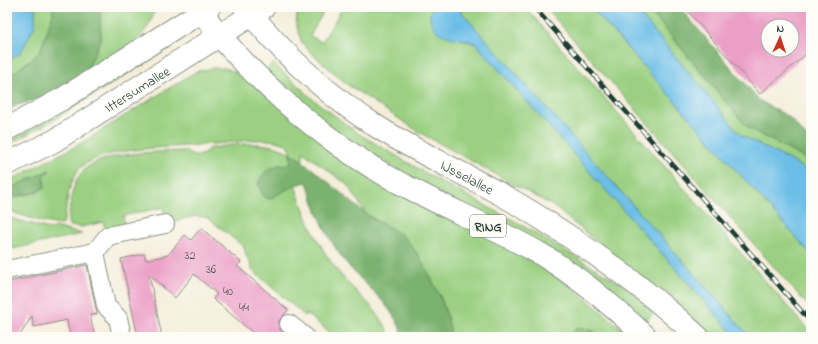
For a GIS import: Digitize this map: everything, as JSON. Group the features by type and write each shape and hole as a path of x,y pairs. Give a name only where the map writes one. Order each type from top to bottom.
{"main road":[{"name":"RING","path":"203,9 219,35 270,89 320,130 352,153 405,186 540,254 596,294 646,337"},
{"path":"7,129 62,99 203,9"},
{"name":"Ittersumallee","path":"7,164 54,141 219,35 253,10"},
{"name":"IJsselallee","path":"253,10 302,69 350,107 423,154 522,207 580,244 643,289 698,337"}],"street":[{"path":"7,270 95,252 108,236 165,224"},
{"path":"95,252 106,306 118,318 122,337"},
{"path":"289,324 305,337"}],"green space":[{"path":"7,7 12,7 12,21 7,29"},
{"path":"35,7 53,7 53,14 40,52 7,78 7,61 21,52 35,25"},
{"path":"53,7 100,7 101,39 85,74 49,96 17,105 7,111 7,78 40,52 53,14"},
{"path":"100,7 155,7 152,19 146,30 138,39 118,55 85,74 101,39"},
{"path":"298,7 326,7 310,36 322,42 343,7 433,7 432,9 466,41 476,44 736,337 710,337 691,319 553,206 419,132 348,85 309,51 301,41 296,23"},
{"path":"456,7 525,7 811,333 811,337 750,337"},
{"path":"545,7 591,7 811,254 811,309"},
{"path":"634,7 647,7 747,127 811,162 811,174 797,164 741,135"},
{"path":"647,7 679,7 760,101 789,117 811,142 811,162 747,127"},
{"path":"167,42 170,47 52,121 7,145 7,138"},
{"path":"273,63 314,100 359,134 441,182 511,219 627,287 655,311 644,323 339,133 265,71"},
{"path":"213,68 225,68 238,73 489,237 544,268 572,287 632,337 601,337 593,331 582,328 571,334 569,337 450,337 448,319 441,298 419,256 403,236 366,214 348,185 303,152 303,161 290,153 289,145 275,141 251,140 155,148 120,152 104,156 91,160 81,167 73,179 67,200 64,221 61,225 43,222 8,211 7,201 12,198 39,192 44,177 49,170 7,190 7,182 78,145 195,72"},
{"path":"239,144 261,144 290,153 291,164 277,165 258,183 263,196 269,199 295,185 307,219 323,250 337,270 374,310 386,327 390,337 335,337 307,314 305,316 252,270 244,247 208,218 196,216 167,223 163,207 123,216 125,227 106,232 103,222 81,227 70,226 68,223 72,196 78,178 89,166 101,160 130,154 161,152 186,151 197,156 203,154 208,149"},
{"path":"290,153 320,175 366,214 399,233 410,244 426,269 441,300 450,327 450,337 403,337 399,325 386,305 344,260 332,242 318,213 307,182 295,185 269,199 263,196 258,183 261,178 271,168 291,164"},
{"path":"50,170 44,177 45,187 41,190 16,196 7,201 7,190"},
{"path":"7,217 52,230 54,227 82,234 7,250"},
{"path":"582,328 593,331 601,337 569,337 576,329"}],"water":[{"path":"12,7 35,7 35,25 21,52 7,61 7,29 12,21"},
{"path":"433,7 457,7 750,337 736,337 476,44 439,33 431,22 430,18"},
{"path":"591,7 634,7 741,135 797,164 811,174 811,254"}],"building":[{"path":"684,7 811,7 811,50 760,94"},
{"path":"201,228 241,262 237,266 288,310 278,322 279,328 288,337 258,337 213,299 217,294 194,274 175,298 149,274 162,337 138,337 121,259 144,254 146,260 168,255 185,235 191,240"},
{"path":"87,265 97,314 90,315 95,337 70,337 67,320 34,327 32,316 19,337 7,330 7,282"}],"railway":[{"path":"534,7 811,322"}]}
